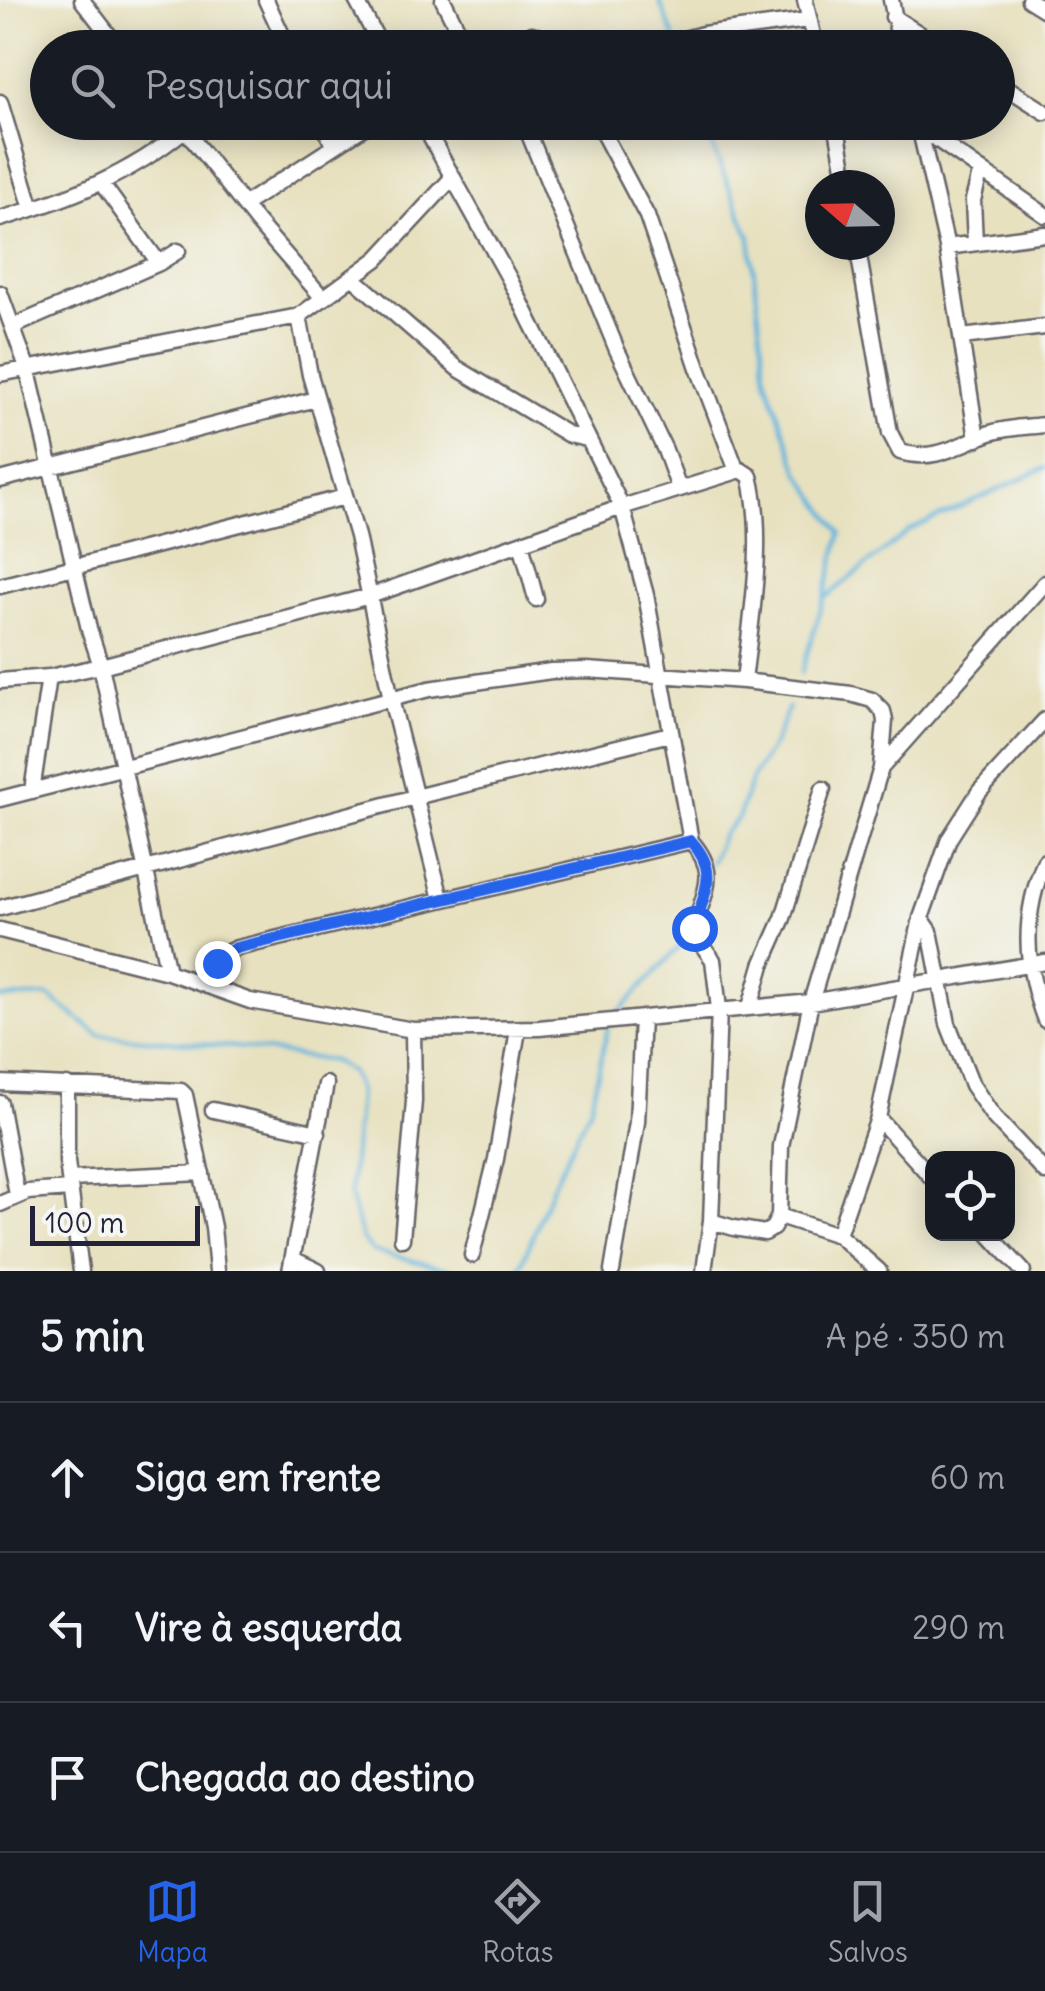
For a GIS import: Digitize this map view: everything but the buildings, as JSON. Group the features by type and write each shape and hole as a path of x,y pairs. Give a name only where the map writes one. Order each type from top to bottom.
{"street":[{"path":"82,0 105,30"},
{"path":"266,0 280,30"},
{"path":"356,0 372,30"},
{"path":"442,0 458,30"},
{"path":"805,0 811,30"},
{"path":"891,0 897,30"},
{"path":"1029,0 1045,10"},
{"path":"894,17 914,30"},
{"path":"745,30 808,20"},
{"path":"1015,93 1045,112"},
{"path":"0,102 32,209"},
{"path":"0,218 102,184 130,170 165,140"},
{"path":"193,140 322,297"},
{"path":"330,140 332,146"},
{"path":"245,204 342,140"},
{"path":"432,140 510,280 607,470 622,507 646,595 691,841 708,864 709,878 694,935 713,960 719,1009 711,1221 704,1271"},
{"path":"531,140 679,488"},
{"path":"607,140 647,216 737,471"},
{"path":"839,140 844,170"},
{"path":"921,140 946,247 977,439"},
{"path":"939,140 1045,215"},
{"path":"975,242 973,200 980,170"},
{"path":"0,374 299,316 389,248 453,178"},
{"path":"102,184 159,263"},
{"path":"946,247 1045,234"},
{"path":"14,326 159,263 178,251"},
{"path":"860,260 890,433 900,452 921,457 966,446 1006,429 1045,424"},
{"path":"352,277 457,368 569,435 588,439"},
{"path":"0,293 27,367 101,666 168,972"},
{"path":"299,316 316,400 370,596 391,699 441,899"},
{"path":"962,336 1045,327"},
{"path":"0,480 316,400"},
{"path":"0,680 49,678 370,596 737,471 750,476 754,508 754,581 744,681"},
{"path":"0,586 345,497"},
{"path":"521,543 536,598"},
{"path":"881,768 1045,583"},
{"path":"0,800 391,699 481,680 551,671 744,681 872,700 885,721 881,768 810,1002 781,1146 779,1216 773,1228 765,1232 711,1221"},
{"path":"32,790 49,678"},
{"path":"838,1235 878,1118 921,918 948,839 979,792 1045,720"},
{"path":"0,908 415,797 670,734"},
{"path":"750,1007 762,965 783,918 823,789"},
{"path":"207,986 224,954 236,948 691,841"},
{"path":"1045,861 1029,903 1045,1020"},
{"path":"921,918 930,931 948,1024 972,1085 994,1116 1045,1172"},
{"path":"0,930 168,972 250,1001 413,1030 518,1030 810,1002 1038,963"},
{"path":"612,1271 636,1122 642,1018"},
{"path":"402,1238 414,1101 413,1030"},
{"path":"472,1255 496,1159 518,1030"},
{"path":"0,1083 181,1091 202,1173 218,1271"},
{"path":"318,1271 292,1265 326,1084"},
{"path":"67,1085 70,1184 81,1271"},
{"path":"0,1103 17,1196"},
{"path":"213,1110 318,1133"},
{"path":"878,1118 925,1170"},
{"path":"0,1204 17,1196 70,1184 202,1173"},
{"path":"779,1216 838,1235 880,1271"},
{"path":"996,1241 1024,1271"}],"waterway":[{"path":"659,0 671,30"},
{"path":"710,140 750,237 766,379 799,472 841,533 824,599"},
{"path":"801,673 824,599 910,530 1045,468"},
{"path":"711,863 723,834 738,818 752,778 774,743 789,707"},
{"path":"616,1015 691,934"},
{"path":"0,998 49,996 99,1035 246,1048 333,1061 351,1072 359,1094 350,1195 362,1239 373,1251 455,1271"},
{"path":"519,1271 553,1185 591,1105 608,1027"}],"route":[{"path":"217,963 236,948 691,841 704,855 709,878 694,928"}]}
